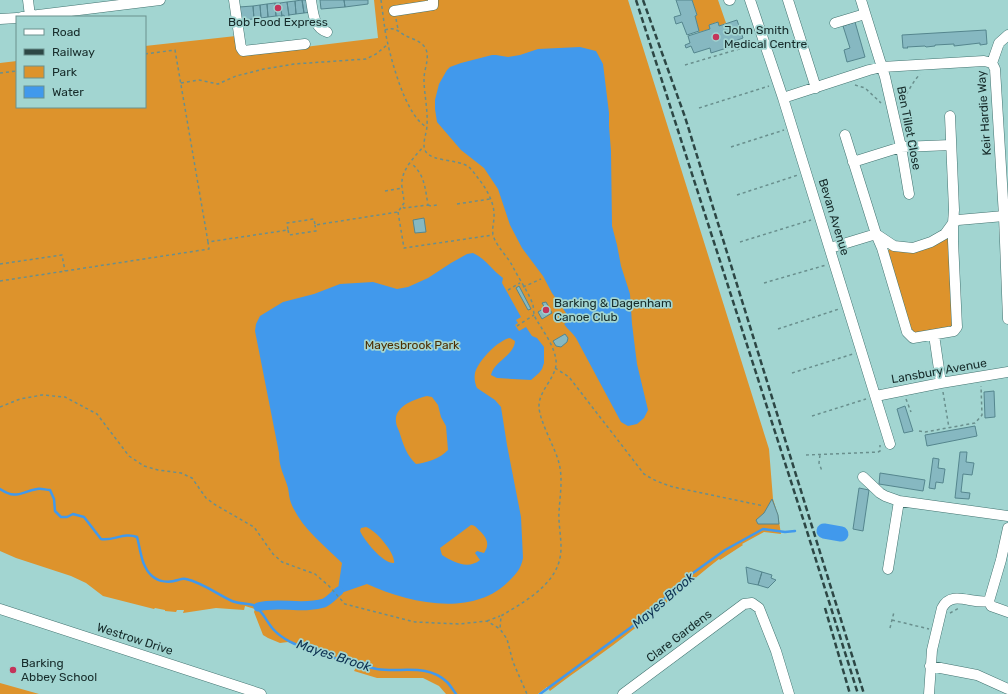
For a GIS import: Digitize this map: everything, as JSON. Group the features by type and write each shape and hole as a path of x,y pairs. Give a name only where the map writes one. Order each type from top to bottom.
{"street":[{"path":"26,16 28,0"},
{"path":"34,16 160,0"},
{"path":"234,0 241,48 243,51 305,44"},
{"path":"311,0 317,24 322,31 327,32"},
{"path":"394,11 433,5 433,0"},
{"name":"Bevan Avenue","path":"750,0 793,128 889,440"},
{"path":"788,0 816,88"},
{"path":"861,0 882,67"},
{"path":"835,23 865,14"},
{"path":"0,19 16,18"},
{"path":"992,63 998,43 1008,35"},
{"name":"Keir Hardie Way","path":"783,98 882,67 984,61 992,63 994,69 1004,216 1008,319"},
{"name":"Ben Tillet Close","path":"882,67 893,109 909,194"},
{"path":"845,135 876,234 882,248 907,332 913,338 934,335 954,331 957,327 950,116"},
{"path":"854,162 901,147 951,145"},
{"path":"876,234 894,246 913,248 931,242 945,234 953,223 958,220 1004,216"},
{"path":"830,248 876,234"},
{"path":"934,335 941,383"},
{"name":"Lansbury Avenue","path":"876,396 1008,372"},
{"path":"863,477 880,493 899,501 1008,516"},
{"path":"888,569 899,501"},
{"path":"1008,528 1005,561 990,595 989,601 991,606 1008,612"},
{"path":"929,694 932,650 942,608 945,602 950,599 958,598 971,601 989,601"},
{"name":"Clare Gardens","path":"623,694 744,604 752,603 760,608 776,651 789,694"},
{"name":"Westrow Drive","path":"0,609 261,694"},
{"path":"930,666 977,674 1008,689"}],"path":[{"path":"381,0 388,45 397,77 413,112 427,127"},
{"path":"0,407 20,399 42,394 65,398 97,414 129,456 144,466 158,470 181,473 192,478 206,498 254,527 273,554 282,562 315,574 329,586 343,602 350,606 415,622 459,624 487,621 501,616 530,598 542,588 552,576 559,562 561,545 559,514 562,473 540,414 539,406 540,397 555,368 556,358 534,315 533,306 510,262 493,235 494,210 490,199 478,178 470,167 458,162 431,156 426,152 424,146 427,127 424,79 427,52 423,45 398,29 390,28 385,30"},
{"path":"685,65 764,41"},
{"path":"181,83 199,80 218,84 236,76 264,69 294,64 366,59 388,45"},
{"path":"0,281 208,249 175,50 146,54"},
{"path":"0,73 16,71"},
{"path":"853,84 865,88 889,110 898,107 915,80 922,72"},
{"path":"699,108 778,84"},
{"path":"731,147 793,128"},
{"path":"316,225 398,212 403,207 404,203 402,179 410,163 424,146"},
{"path":"410,163 421,174 424,180 428,205"},
{"path":"736,194 806,172"},
{"path":"385,191 403,188"},
{"path":"457,204 490,199"},
{"path":"403,207 437,205"},
{"path":"398,212 404,248 493,235"},
{"path":"740,242 820,217"},
{"path":"314,219 316,225 316,231 289,235 287,223 314,219"},
{"path":"208,242 288,230"},
{"path":"0,264 62,256 65,271"},
{"path":"764,283 834,262"},
{"path":"523,287 541,279"},
{"path":"508,290 521,283"},
{"path":"778,329 848,306"},
{"path":"517,326 534,315"},
{"path":"792,373 862,351"},
{"path":"555,368 562,371 569,377 644,474 648,477 665,485 764,506"},
{"path":"919,431 925,432 975,423 982,415 980,377"},
{"path":"941,383 949,428"},
{"path":"903,390 911,412"},
{"path":"812,416 876,396"},
{"path":"806,455 878,452 880,451 880,440 889,440"},
{"path":"820,455 819,463 822,471"},
{"path":"939,620 971,601"},
{"path":"890,628 894,612"},
{"path":"500,629 501,616"},
{"path":"892,620 936,631"},
{"path":"487,621 500,629 507,639 513,662 527,694"}],"green space":[{"name":"Mayesbrook Park","path":"374,0 628,0 769,449 773,499 778,515 781,534 764,532 742,544 743,545 720,560 719,559 645,621 550,691 547,687 538,694 446,694 439,686 423,678 377,678 354,671 357,666 327,657 288,642 280,643 268,638 263,635 254,612 255,609 245,606 244,610 216,608 183,613 184,610 177,610 176,612 154,609 103,596 86,583 71,576 16,558 0,551 0,63 16,61 16,108 146,108 146,46 236,36 239,55 378,38"},
{"path":"692,0 718,0 726,23 719,26 717,22 709,25 710,29 699,32 695,16 697,15"},
{"path":"945,237 949,239 954,327 913,334 887,252 892,246 897,247"},
{"path":"0,683 39,694 0,694"}],"water":[{"path":"580,47 596,51 603,64 609,113 612,226 621,266 630,294 637,364 648,410 644,418 637,424 628,426 621,422 576,338 564,324 567,322 566,313 552,293 543,276 522,248 510,225 498,189 484,168 461,150 437,122 435,109 435,100 439,84 450,67 492,55 508,57 538,49"},
{"path":"473,253 478,255 503,278 502,283 521,317 516,320 518,323 515,325 519,331 526,327 532,336 537,338 544,347 544,363 542,369 531,380 497,378 491,375 496,366 508,355 514,346 515,341 510,338 494,347 484,357 475,373 477,388 495,400 501,407 521,517 523,558 521,565 512,578 494,593 477,600 459,603 440,604 420,601 401,597 367,584 341,593 338,589 342,563 307,528 295,512 290,501 288,488 280,463 255,331 256,324 260,316 283,302 314,294 340,284 373,282 397,289 408,287 428,278 467,254","holes":["427,396 432,397 438,405 441,417 446,426 448,450 433,460 416,464 404,446 400,432 396,425 396,416 406,404","471,525 475,526 481,532 486,539 487,544 484,553 477,551 475,553 480,560 466,565 442,555 440,548","366,527 380,537 389,548 394,559 394,563 385,560 374,551 362,535 360,531 361,528"]}],"building":[{"path":"302,0 304,13 296,14 295,1"},
{"path":"302,0 310,0 311,12 304,13"},
{"path":"320,0 344,0 345,7 321,9"},
{"path":"344,0 368,0 368,4 345,7"},
{"path":"676,0 692,0 697,15 695,16 699,31 687,35 682,22 676,24 674,17 681,15"},
{"path":"295,1 296,14 289,15 287,2"},
{"path":"287,2 290,24 286,24 284,15 282,16 280,3"},
{"path":"275,3 276,16 268,17 267,4"},
{"path":"275,3 280,3 282,16 276,16"},
{"path":"267,4 268,17 261,18 260,5"},
{"path":"260,5 261,18 254,19 253,6"},
{"path":"253,6 254,19 240,20 239,7"},
{"name":"John Smith Medical Centre","path":"737,20 743,38 732,42 733,46 711,53 710,48 694,53 691,46 686,48 685,45 690,43 688,36 710,29 709,25 718,22 719,26"},
{"path":"855,22 865,57 847,62 844,50 850,48 843,26"},
{"path":"986,30 987,44 980,45 980,43 954,46 954,44 903,48 902,35"},
{"path":"424,218 426,232 415,233 413,220"},
{"path":"519,286 531,309 528,310 516,288"},
{"name":"Barking & Dagenham Canoe Club","path":"546,302 552,313 542,319 538,312 545,308 542,303"},
{"path":"565,334 568,338 567,342 561,347 556,346 553,341"},
{"path":"994,391 995,417 985,418 984,392"},
{"path":"905,406 913,431 904,433 897,409"},
{"path":"975,426 977,436 927,446 925,435"},
{"path":"960,452 967,452 966,462 974,463 972,475 963,474 961,492 970,493 969,499 955,498"},
{"path":"933,458 939,459 938,468 945,469 943,483 936,482 935,489 929,488"},
{"path":"880,473 925,480 923,491 879,484"},
{"path":"859,488 869,490 863,531 853,529"},
{"path":"772,499 778,515 779,524 758,524 756,520 764,513"},
{"path":"746,567 762,572 758,585 748,583"},
{"path":"762,572 772,575 771,578 776,580 768,588 758,585"}],"waterway":[{"name":"Mayes Brook","path":"0,489 15,495 31,490 50,490 54,499 55,511 61,517 67,517 73,514 84,517 101,539 110,539 128,535 137,537 143,563 148,572 155,578 168,582 186,579 204,586 237,603 253,605 262,613 271,627 278,634 292,643 329,656 377,669 414,670 431,673 439,676 447,682 456,694"},
{"name":"Mayes Brook","path":"540,694 645,617 686,578 725,550 763,529 785,532 795,531"},
{"name":"Mayes Brook","path":"824,531 841,534"},
{"path":"258,607 266,605 316,605 326,602 339,591"}],"railway":[{"path":"636,0 858,694"},
{"path":"643,0 685,117 864,694"},
{"path":"825,608 850,694"}],"place":[{"name":"Bob Food Express","path":"278,8"},
{"name":"John Smith Medical Centre","path":"716,37"},
{"name":"Barking & Dagenham Canoe Club","path":"546,310"},
{"name":"Barking Abbey School","path":"13,670"}]}
